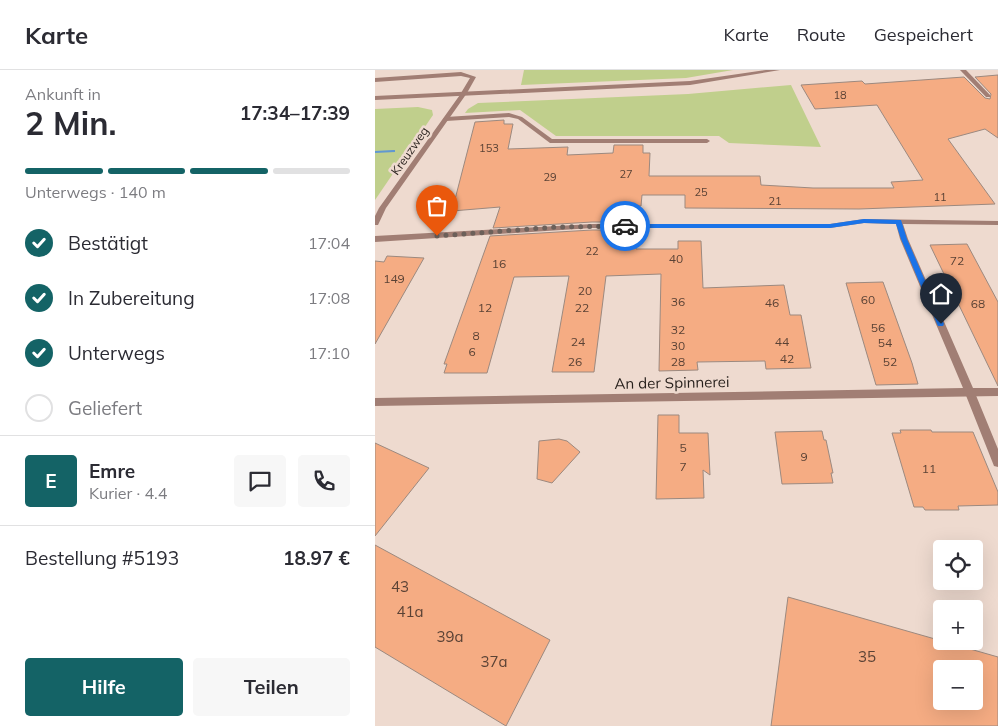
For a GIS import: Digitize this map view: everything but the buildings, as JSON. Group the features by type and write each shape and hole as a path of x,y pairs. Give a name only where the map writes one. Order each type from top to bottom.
{"street":[{"path":"375,98 691,83 777,70"},
{"path":"963,70 988,96"},
{"path":"375,80 469,75 473,78 464,93"},
{"name":"Kreuzweg","path":"375,223 383,208 464,93"},
{"path":"446,119 509,115 520,118 550,141 707,141"},
{"path":"375,239 592,226 830,226 864,221 998,223"},
{"path":"899,222 904,239 998,462"},
{"name":"An der Spinnerei","path":"375,402 998,392"}],"green space":[{"path":"524,70 733,70 686,78 521,85"},
{"path":"791,85 821,147 729,143 719,136 556,136 520,110 465,113 478,103 688,94"},
{"path":"418,107 432,110 433,115 375,200 375,109"}],"waterway":[{"path":"375,152 393,151"}],"way so far":[{"path":"437,236 557,227 625,226"}],"route":[{"path":"625,226 830,226 864,221 899,222 904,239 941,324"}]}
